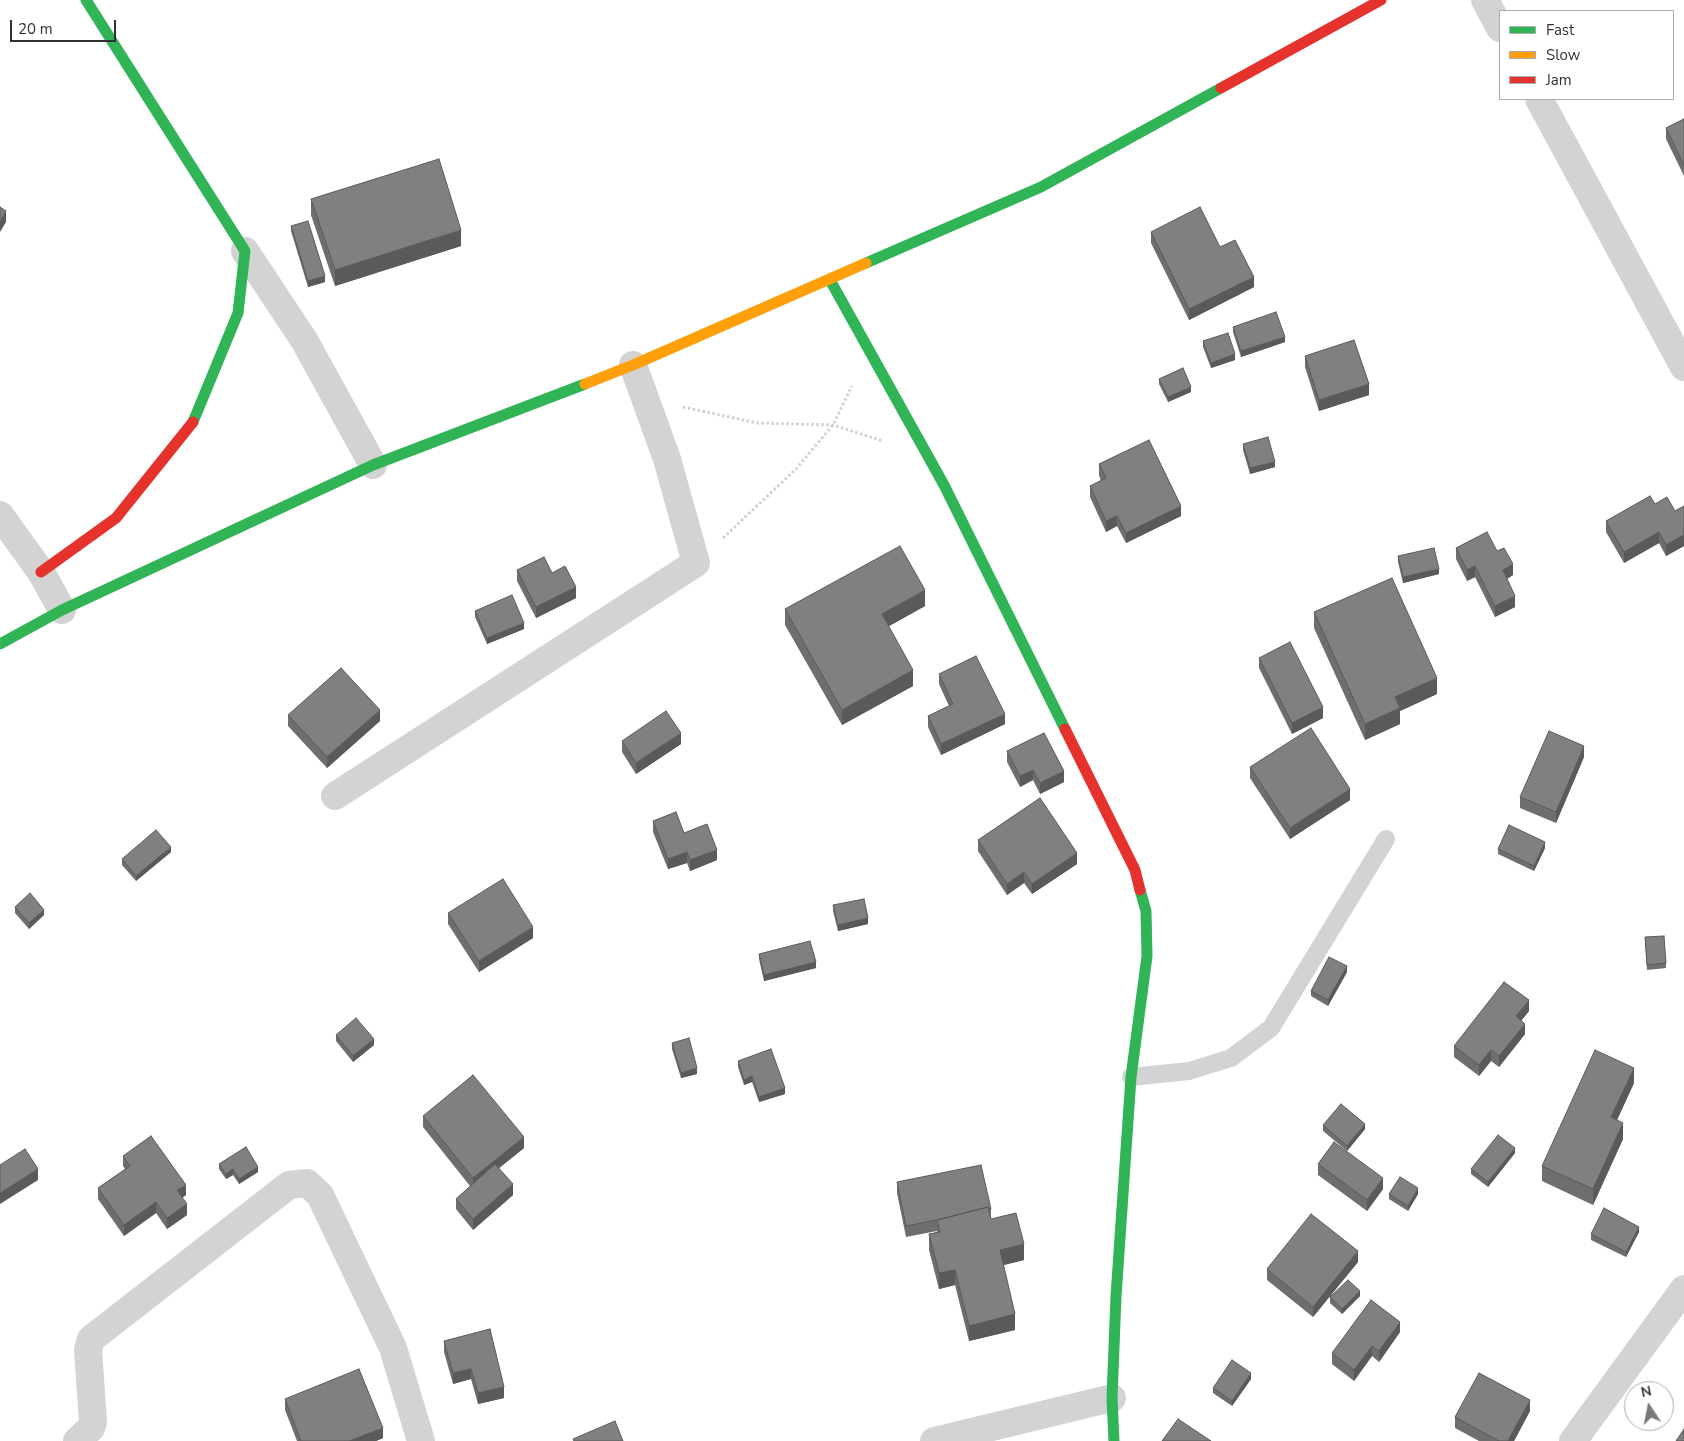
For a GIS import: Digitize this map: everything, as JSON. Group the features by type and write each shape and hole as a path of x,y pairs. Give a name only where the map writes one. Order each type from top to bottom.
{"street":[{"path":"86,0 245,251 304,340 373,465"},
{"path":"0,644 62,610 373,465 633,365 1041,187 1381,0"},
{"path":"1485,0 1499,26"},
{"path":"1540,100 1684,367"},
{"path":"40,572 116,518 193,422 222,356 238,313 245,251"},
{"path":"830,280 944,485 1135,870 1146,911 1147,956 1131,1077 1116,1296 1112,1398 1114,1441"},
{"path":"335,796 696,563 667,459 633,365"},
{"path":"0,515 40,572 62,610"},
{"path":"77,1441 91,1428 93,1422 88,1350 92,1339 289,1185 307,1183 320,1195 393,1348 421,1441"},
{"path":"1573,1441 1684,1289"},
{"path":"934,1441 1112,1398"}],"lane":[{"path":"1131,1077 1189,1070 1230,1058 1271,1028 1386,840"}],"path":[{"path":"696,563 796,469 833,425 852,384"},
{"path":"646,398 757,423 833,425 891,444"}],"building":[{"path":"1684,119 1684,165 1666,128"},
{"path":"439,159 461,230 335,270 311,199"},
{"path":"0,207 6,211 0,222"},
{"path":"1200,207 1220,247 1235,240 1254,277 1189,309 1151,232"},
{"path":"308,221 325,276 308,281 291,226"},
{"path":"1276,312 1285,337 1241,351 1233,327"},
{"path":"1228,333 1235,354 1211,363 1203,341"},
{"path":"1354,340 1369,384 1319,400 1305,356"},
{"path":"1183,368 1191,387 1168,397 1159,379"},
{"path":"1268,437 1275,462 1250,468 1243,444"},
{"path":"1149,440 1181,506 1126,533 1117,516 1106,521 1090,486 1106,478 1099,464"},
{"path":"1650,496 1655,504 1667,497 1675,511 1684,506 1684,535 1666,545 1659,532 1624,552 1606,521"},
{"path":"1487,532 1497,551 1504,548 1513,564 1503,570 1515,596 1495,606 1475,566 1467,570 1456,548"},
{"path":"900,546 925,590 882,614 913,670 842,710 785,609"},
{"path":"1434,548 1439,569 1403,577 1398,556"},
{"path":"544,557 552,573 565,566 576,587 536,607 517,570"},
{"path":"1392,578 1437,678 1395,697 1400,708 1365,724 1314,612"},
{"path":"512,595 524,623 487,638 475,611"},
{"path":"1290,642 1323,707 1292,723 1259,658"},
{"path":"976,656 1005,714 941,744 928,716 953,704 939,674"},
{"path":"341,668 380,710 327,757 288,715"},
{"path":"666,711 681,733 636,763 622,741"},
{"path":"1311,728 1350,789 1290,828 1250,767"},
{"path":"1549,731 1584,746 1556,812 1520,797"},
{"path":"1044,733 1064,771 1040,783 1033,770 1020,776 1007,751"},
{"path":"1040,798 1077,853 1032,884 1024,872 1007,884 978,840"},
{"path":"676,812 684,833 707,824 717,850 690,860 687,852 668,859 653,821"},
{"path":"1509,825 1545,842 1534,866 1498,849"},
{"path":"156,830 171,847 136,876 122,859"},
{"path":"503,879 533,927 479,961 448,913"},
{"path":"30,893 44,910 29,923 15,907"},
{"path":"864,899 868,918 838,925 833,905"},
{"path":"1664,936 1666,963 1647,965 1645,937"},
{"path":"810,941 816,962 764,975 759,954"},
{"path":"1329,957 1347,966 1328,1000 1311,991"},
{"path":"1504,982 1529,1000 1516,1016 1525,1024 1499,1056 1491,1050 1479,1065 1454,1046"},
{"path":"356,1018 374,1039 353,1056 336,1035"},
{"path":"689,1038 697,1068 681,1073 672,1043"},
{"path":"771,1049 785,1088 759,1097 752,1076 744,1080 738,1061"},
{"path":"1595,1050 1634,1068 1611,1117 1623,1123 1593,1189 1542,1166"},
{"path":"473,1075 524,1137 473,1178 423,1116"},
{"path":"1341,1104 1365,1124 1347,1146 1323,1125"},
{"path":"1498,1135 1515,1148 1488,1182 1471,1169"},
{"path":"151,1136 186,1185 177,1190 187,1204 167,1218 156,1202 124,1225 98,1188 130,1166 123,1156"},
{"path":"1334,1142 1383,1178 1367,1200 1318,1164"},
{"path":"246,1147 258,1167 239,1179 233,1169 226,1174 219,1164"},
{"path":"25,1149 38,1169 0,1193 0,1165"},
{"path":"495,1164 513,1184 473,1219 456,1199"},
{"path":"981,1165 991,1209 988,1207 906,1226 897,1182"},
{"path":"1400,1177 1418,1188 1408,1206 1389,1194"},
{"path":"988,1207 991,1219 1016,1213 1024,1244 1000,1250 1015,1314 969,1326 955,1270 939,1273 929,1234 940,1232 937,1220"},
{"path":"1604,1208 1639,1227 1626,1252 1591,1234"},
{"path":"1311,1214 1358,1251 1313,1307 1267,1269"},
{"path":"1348,1280 1360,1291 1342,1309 1330,1297"},
{"path":"1371,1300 1400,1322 1379,1351 1372,1346 1354,1370 1332,1353"},
{"path":"490,1329 504,1387 478,1393 471,1369 453,1373 444,1341"},
{"path":"1232,1360 1251,1373 1232,1401 1213,1388"},
{"path":"359,1369 383,1428 349,1441 301,1441 285,1399"},
{"path":"1479,1373 1530,1400 1508,1441 1499,1441 1455,1417"},
{"path":"1178,1419 1211,1441 1162,1441"},
{"path":"615,1421 623,1441 574,1441 573,1439"},
{"path":"1684,1429 1684,1441 1676,1441"}],"traffic: fast":[{"path":"86,0 245,251 238,313 193,422"},
{"path":"866,263 1041,187 1221,88"},
{"path":"830,280 944,485 1065,729"},
{"path":"0,644 62,610 373,465 585,384"},
{"path":"1114,1441 1112,1398 1116,1296 1131,1077 1147,956 1146,911 1140,890"}],"traffic: slow":[{"path":"585,384 633,365 866,263"}],"traffic: jam":[{"path":"1221,88 1381,0"},
{"path":"41,572 116,518 193,422"},
{"path":"1065,729 1135,870 1140,890"}]}
